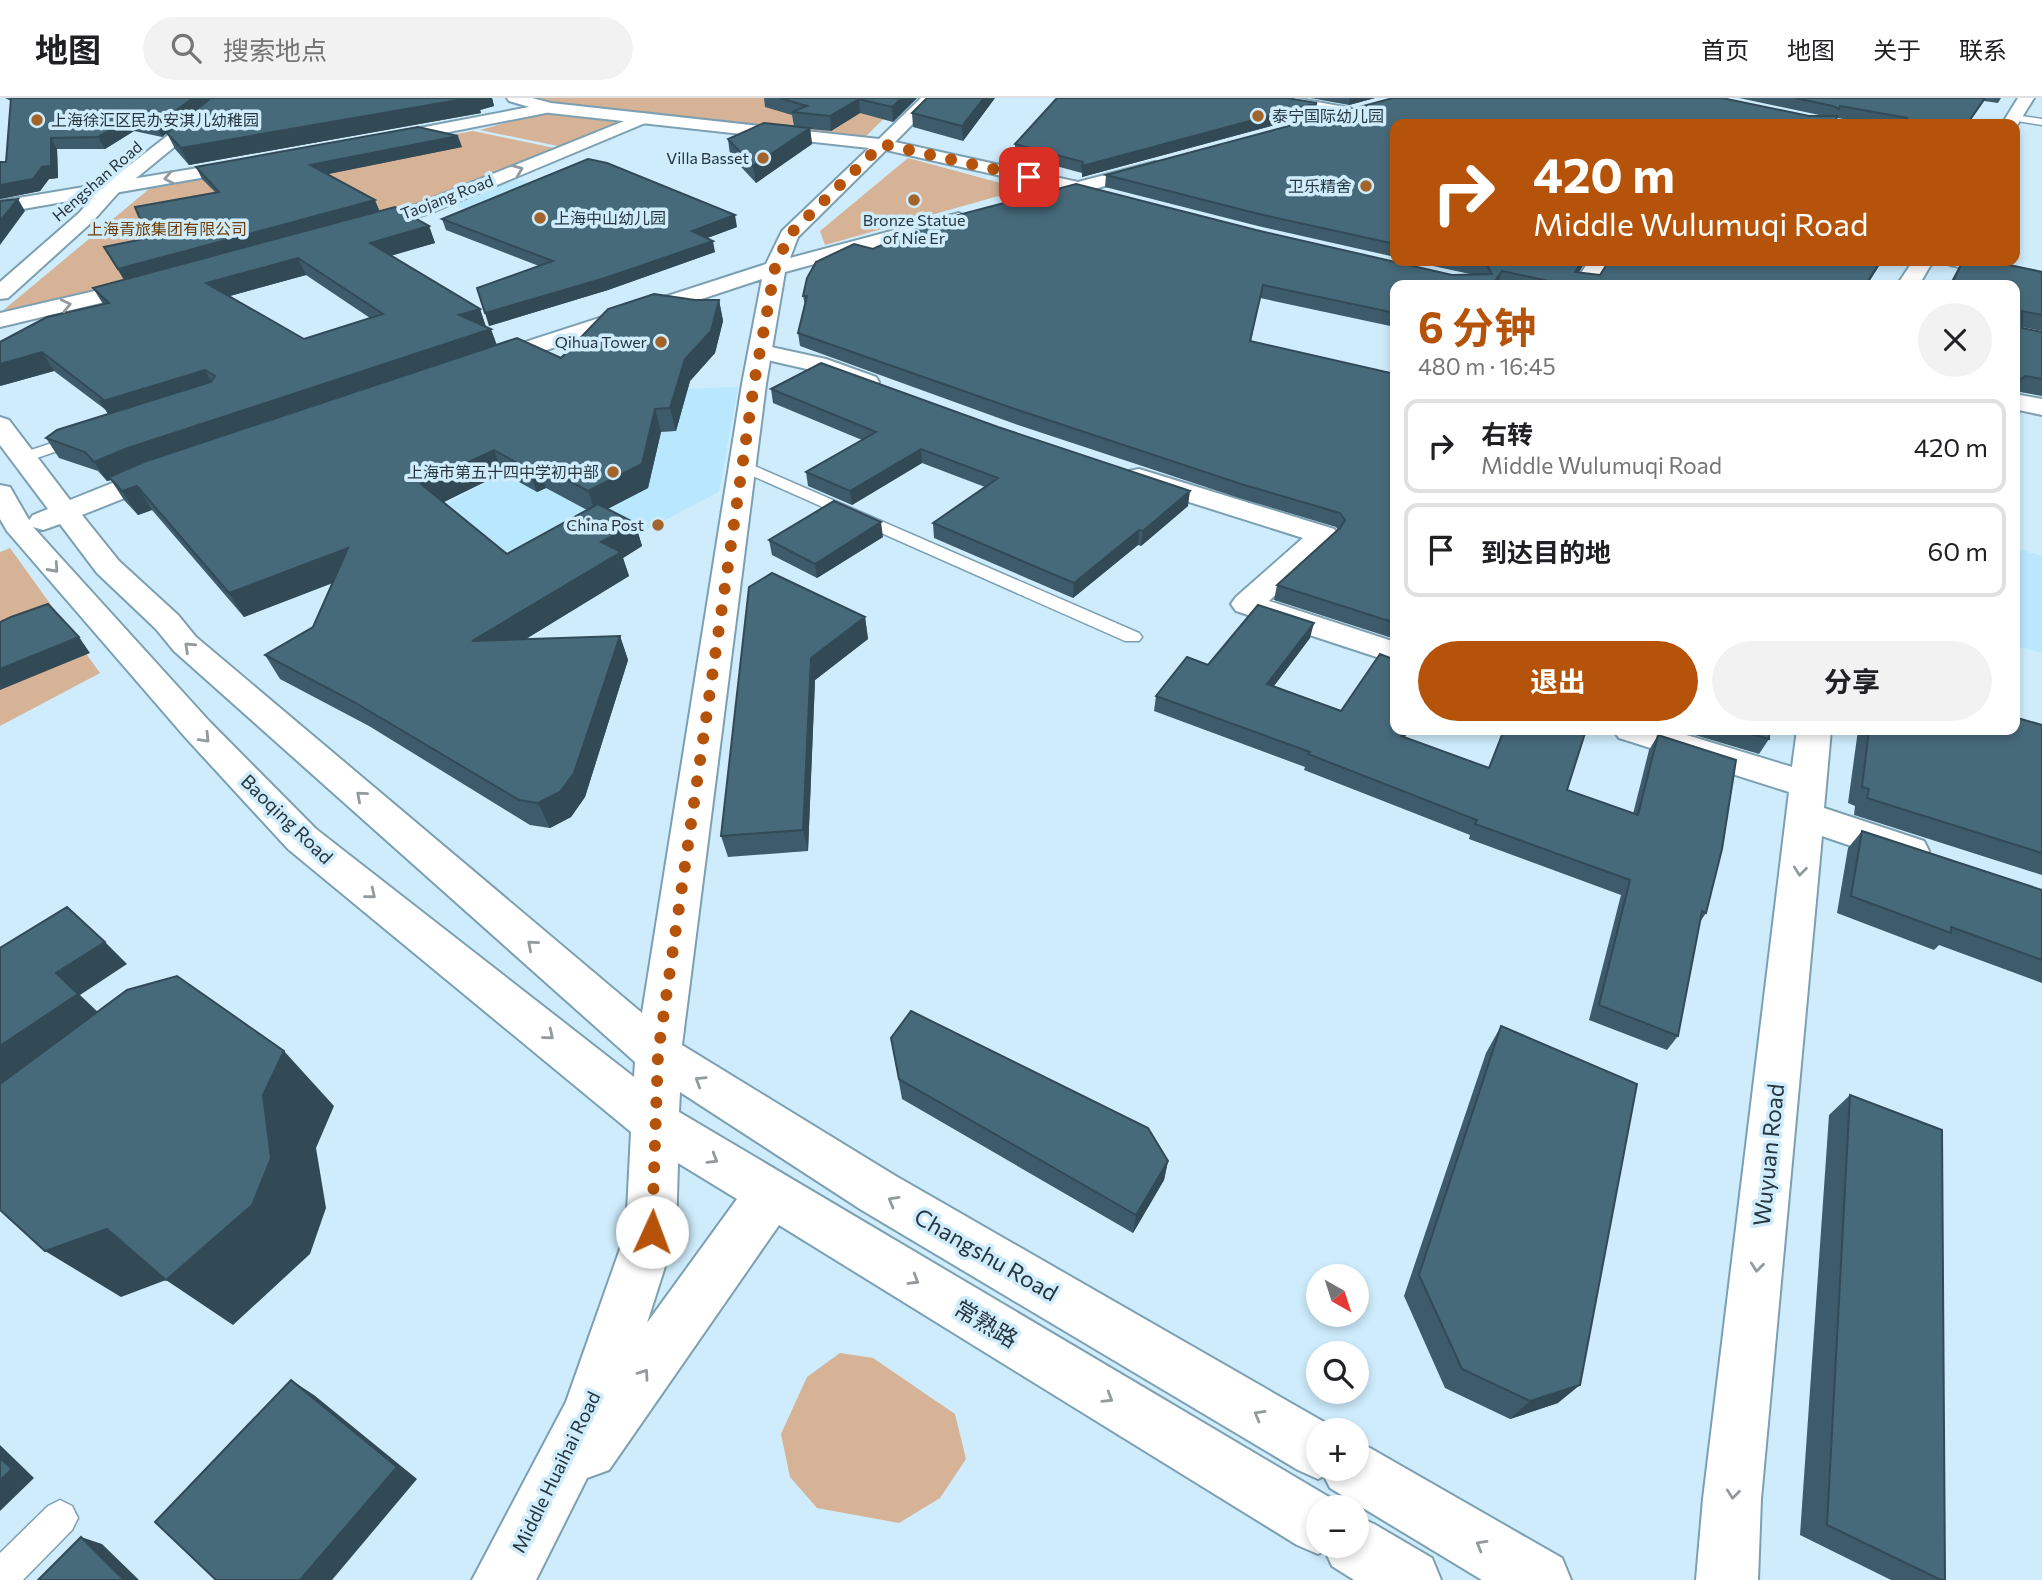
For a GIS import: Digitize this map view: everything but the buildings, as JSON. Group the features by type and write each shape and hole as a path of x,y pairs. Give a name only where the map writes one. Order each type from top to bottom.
{"main road":[{"name":"Hengshan Road","path":"59,213 199,98"},
{"name":"Hengshan Road","path":"0,293 86,217 111,189 226,98"},
{"path":"515,98 550,108 882,144 1116,198"},
{"name":"Middle Huaihai Road","path":"511,1565 589,1415 652,1232 658,1054 743,466 775,268 789,235 930,98"},
{"path":"1269,98 1357,111 1311,124"},
{"path":"2013,119 2026,98"},
{"path":"365,144 550,108"},
{"name":"Taojang Road","path":"335,234 423,209 644,118"},
{"path":"0,207 271,160"},
{"path":"1013,205 1170,163"},
{"path":"470,367 775,268 973,216"},
{"path":"0,270 20,251"},
{"path":"1981,266 2042,279"},
{"path":"0,320 175,278"},
{"path":"762,352 818,364 894,392"},
{"path":"2020,402 2042,407"},
{"path":"0,425 22,458 108,567 167,622 185,644 658,1054"},
{"path":"10,535 187,464"},
{"path":"1109,467 1228,507 1324,535 1247,604 1390,651"},
{"name":"Baoqing Road","path":"0,493 10,535 302,839 583,1063 655,1124"},
{"path":"1643,735 1807,801 1937,859"},
{"name":"Wuyuan Road","path":"1727,1580 1734,1485 1814,735"},
{"name":"Changshu Road","path":"658,1054 877,1192 1306,1443"},
{"name":"常熟路","path":"655,1124 1306,1517"},
{"path":"511,1565 771,1194"},
{"path":"1369,1479 1540,1580"},
{"path":"1369,1555 1410,1580"}],"lane":[{"path":"2020,121 2042,122"},
{"path":"22,458 100,432"},
{"path":"743,466 1132,637"},
{"path":"0,1578 60,1518"}],"shaded area":[{"name":"上海中山幼儿园","path":"510,178 614,203 550,231 447,204"},
{"name":"上海市第五十四中学初中部","path":"738,387 719,492 630,538 511,568 435,510 654,390"},
{"path":"2020,550 2042,556 2042,653 2020,647"}],"green space":[{"path":"534,98 904,99 865,137 560,106"},
{"path":"544,112 629,120 563,147 480,130"},
{"name":"上海青旅集团有限公司","path":"473,131 559,149 410,208 142,280 0,313 149,189"},
{"path":"908,158 1023,189 825,245 820,231"},
{"path":"10,548 100,673 0,726 0,552"},
{"path":"840,1353 873,1358 955,1414 966,1459 940,1498 899,1523 817,1508 790,1477 781,1434 807,1377"}],"place":[{"name":"泰宁国际幼儿园","path":"1258,116"},
{"name":"上海徐汇区民办安淇儿幼稚园","path":"37,120"},
{"name":"Villa Basset","path":"763,158"},
{"name":"卫乐精舍","path":"1366,186"},
{"name":"Bronze Statue of Nie Er","path":"914,200"},
{"name":"上海中山幼儿园","path":"540,218"},
{"name":"Qihua Tower","path":"661,342"},
{"name":"上海市第五十四中学初中部","path":"613,472"},
{"name":"China Post","path":"658,525"}],"route":[{"path":"652,1232 658,1054 754,384 762,352 775,268 789,235 882,144 1029,177"}]}
